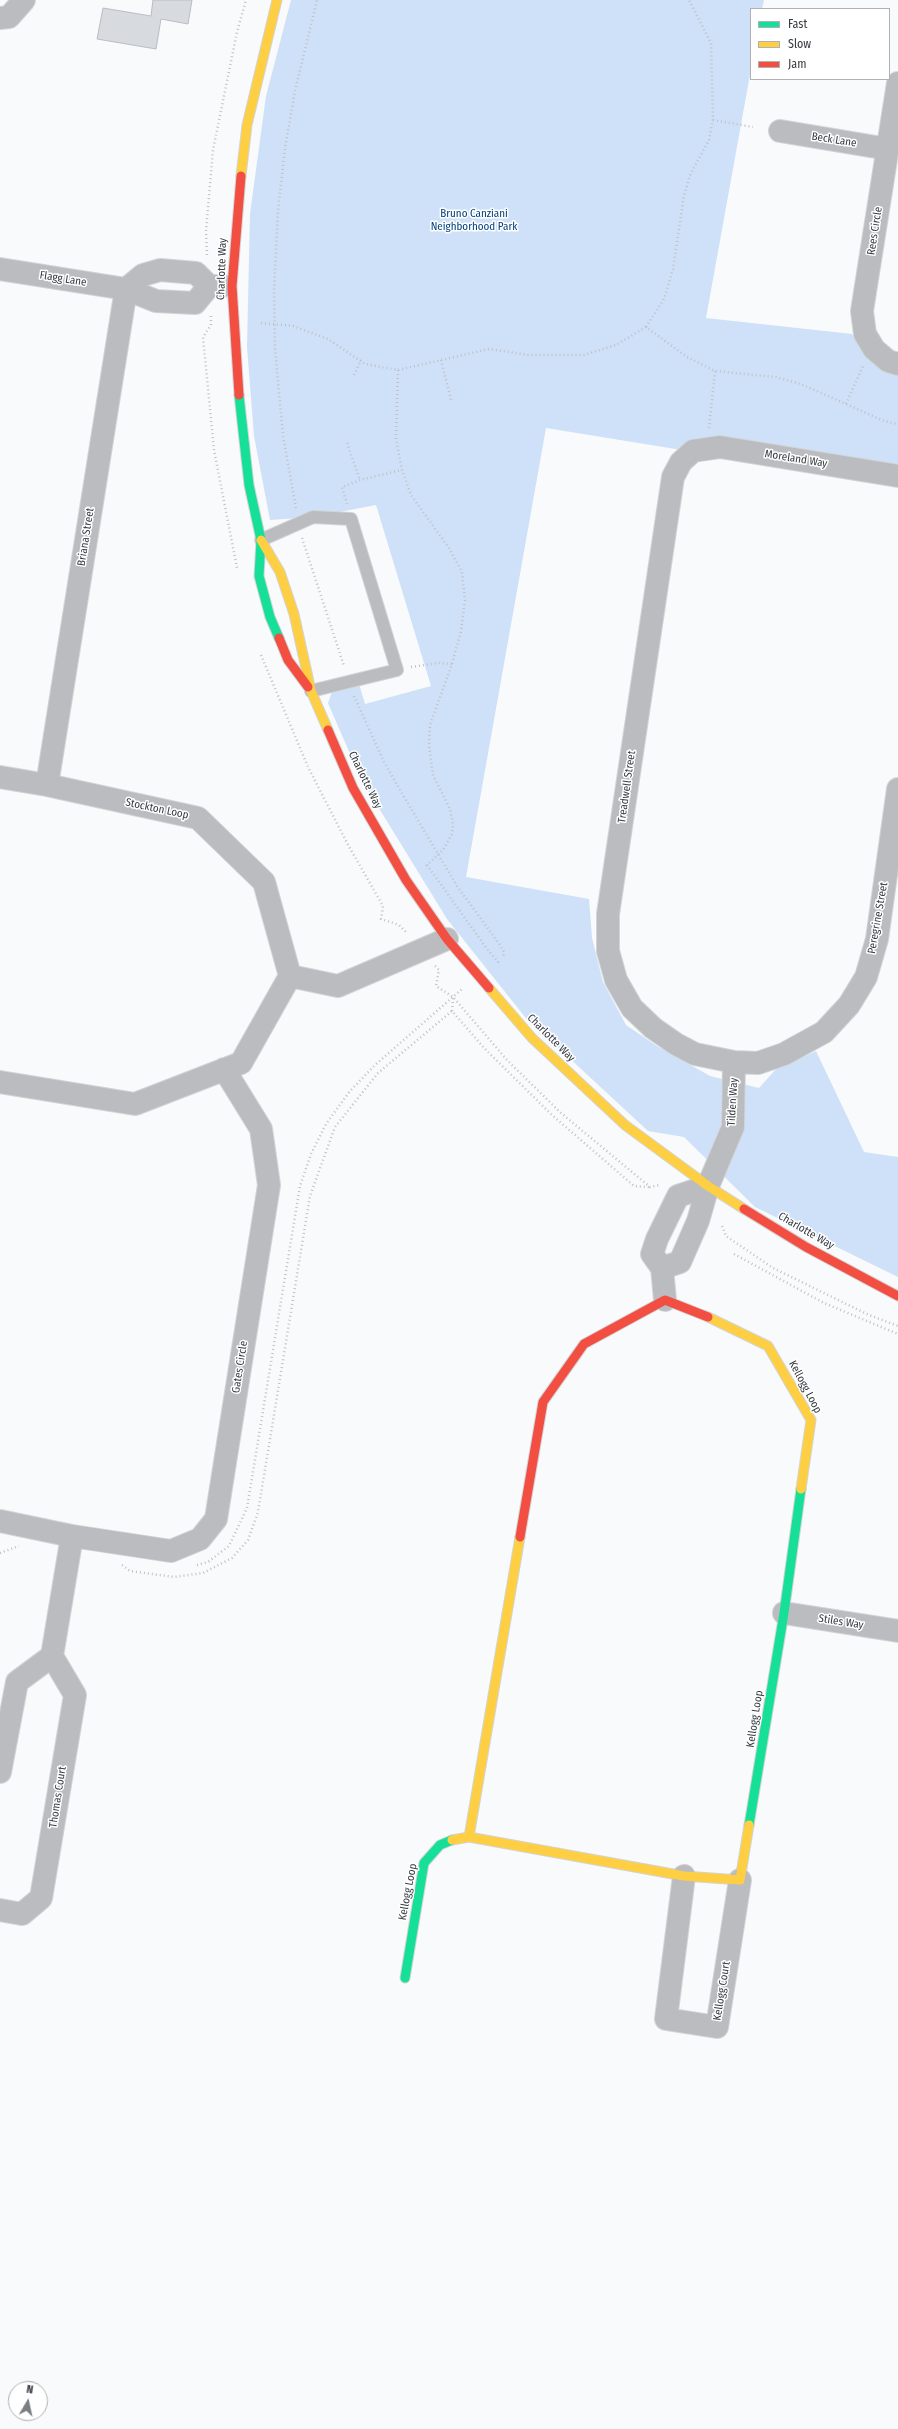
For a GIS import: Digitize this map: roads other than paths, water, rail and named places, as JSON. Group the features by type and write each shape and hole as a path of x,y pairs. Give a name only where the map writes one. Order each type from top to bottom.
{"street":[{"path":"0,18 9,16 24,0"},
{"name":"Charlotte Way","path":"276,0 247,125 237,204 232,286 241,417 249,485 261,540 259,576 270,616 288,660 311,691"},
{"name":"Rees Circle","path":"898,83 862,311 866,334 874,349 888,361 898,364"},
{"name":"Beck Lane","path":"780,131 888,149"},
{"name":"Flagg Lane","path":"0,270 126,289 156,300 195,303 209,286"},
{"path":"126,289 143,275 160,270 196,273 209,286 232,286"},
{"name":"Briana Street","path":"47,785 126,289"},
{"name":"Moreland Way","path":"700,450 720,447 898,476"},
{"name":"Treadwell Street","path":"700,450 681,462 673,477 608,914 608,951 616,980 632,1008 653,1028 695,1054 734,1062"},
{"name":"Charlotte Way","path":"261,540 280,572 294,614 311,691 353,788 406,880 447,939 532,1038 625,1126 708,1186 806,1247 896,1292"},
{"name":"Stockton Loop","path":"0,777 47,785 198,818 264,882 290,976"},
{"name":"Peregrine Street","path":"734,1062 758,1063 784,1054 824,1032 849,1005 866,977 877,939 898,789"},
{"path":"0,1082 135,1104 241,1063 290,976 338,986 447,939"},
{"name":"Tilden Way","path":"662,1268 680,1262 698,1221 708,1186 733,1127 734,1062"},
{"name":"Gates Circle","path":"0,1521 72,1536 171,1551 200,1539 216,1519 269,1185 261,1129 224,1069"},
{"path":"468,1837 543,1402 584,1344 665,1300 662,1268 652,1254 657,1238 678,1196 708,1186"},
{"name":"Kellogg Loop","path":"405,1978 424,1863 440,1845 454,1839 468,1837 684,1876 740,1880 784,1613 811,1420 768,1346 697,1312 665,1300"},
{"path":"0,1772 17,1682 52,1656 72,1536"},
{"name":"Stiles Way","path":"784,1613 898,1631"},
{"name":"Thomas Court","path":"0,1910 22,1914 42,1898 75,1695 52,1656"},
{"name":"Kellogg Court","path":"684,1876 666,2019 717,2027 740,1880"}],"lane":[{"path":"261,540 313,517 351,519 397,670 311,691"}],"park label":[{"name":"Bruno Canziani Neighborhood Park","path":"474,220"}]}
